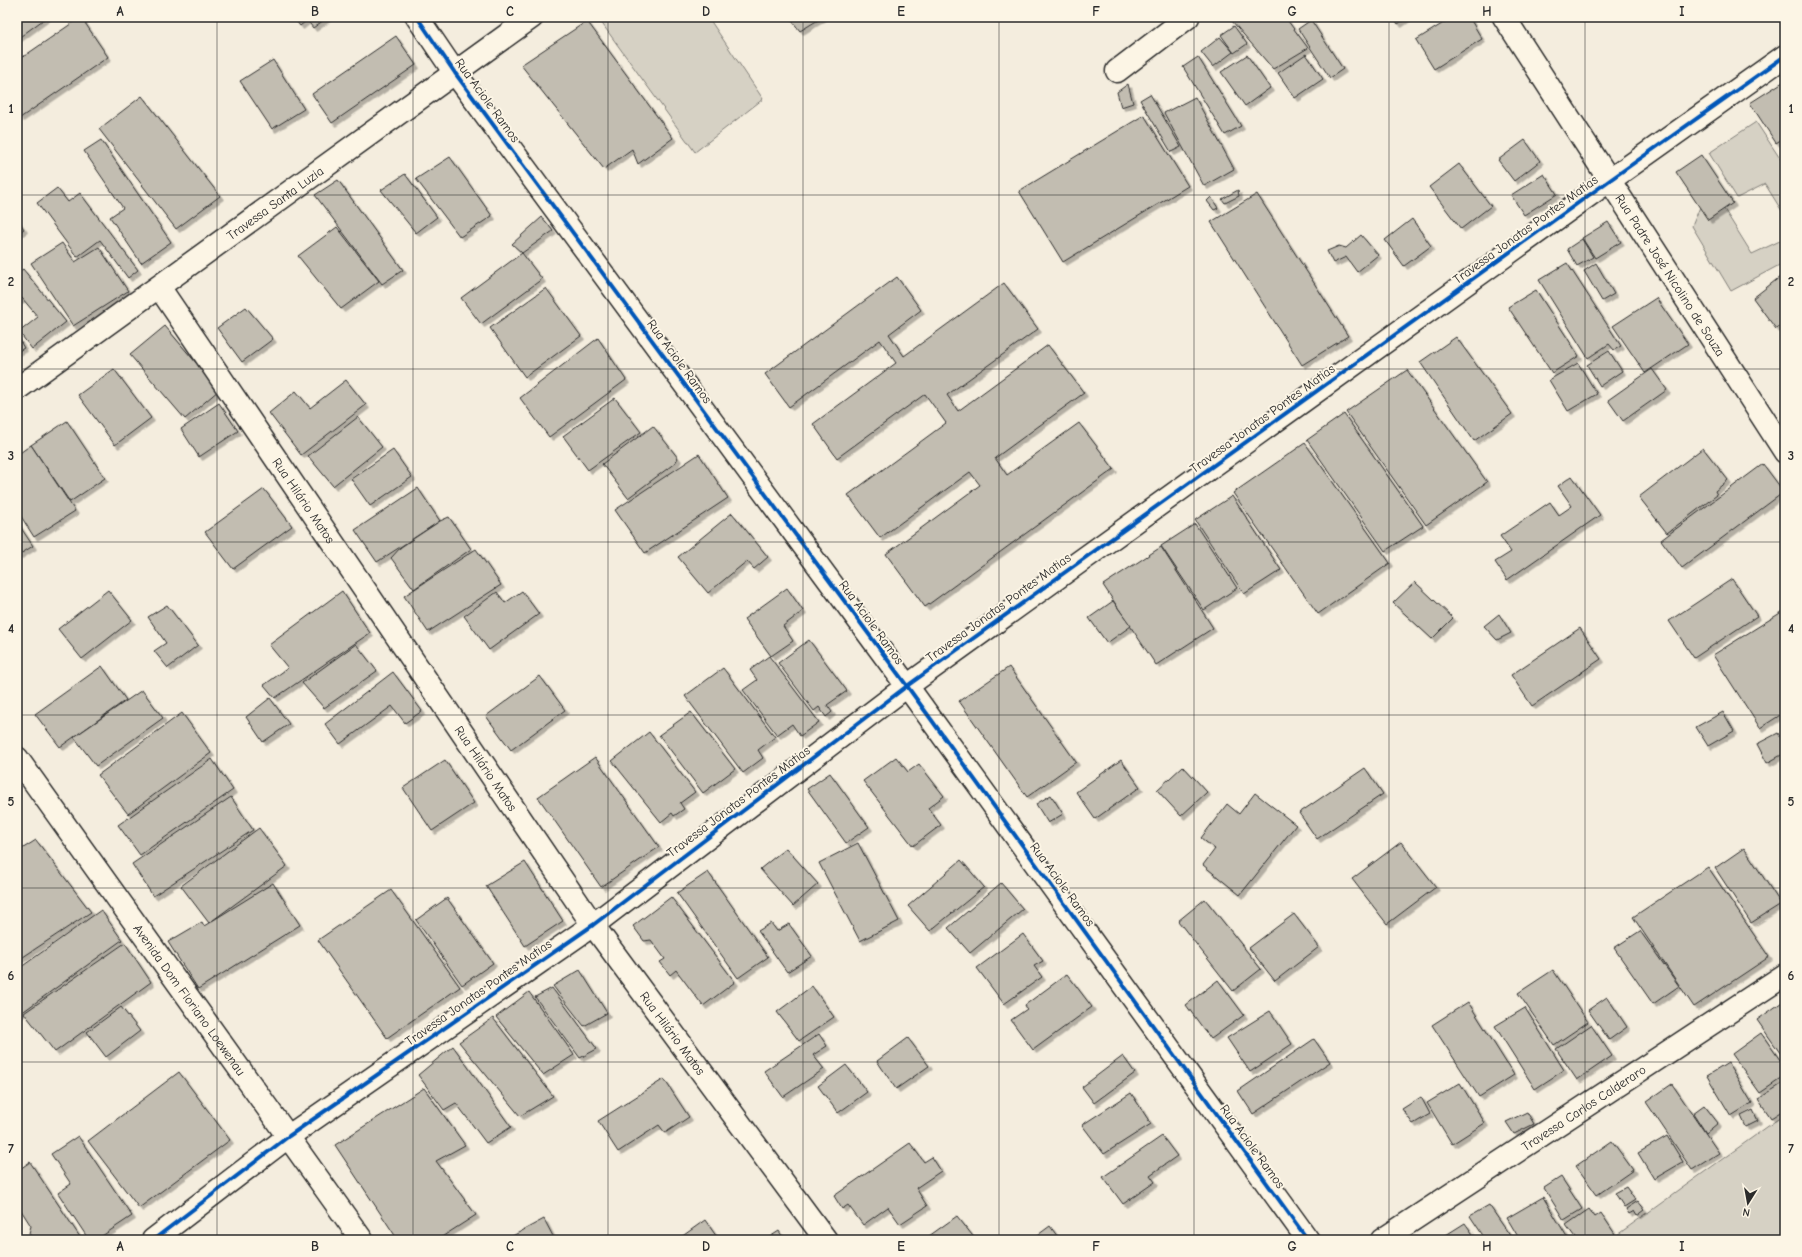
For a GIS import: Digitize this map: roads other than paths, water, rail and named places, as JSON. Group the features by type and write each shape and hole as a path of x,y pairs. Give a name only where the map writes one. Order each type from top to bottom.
{"street":[{"name":"Rua Aciole Ramos","path":"417,17 455,73 906,686 1308,1240"},
{"name":"Travessa Santa Luzia","path":"17,389 532,17"},
{"path":"1117,70 1188,17"},
{"name":"Rua Padre José Nicolino de Souza","path":"1504,17 1785,452"},
{"name":"Travessa Jonatas Pontes Matias","path":"153,1240 289,1136 593,925 906,686 1785,56"},
{"name":"Rua Hilário Matos","path":"158,287 593,925 826,1240"},
{"name":"Avenida Dom Floriano Loewenau","path":"17,758 362,1240"},
{"name":"Travessa Carlos Calderaro","path":"1382,1240 1785,975"}]}
